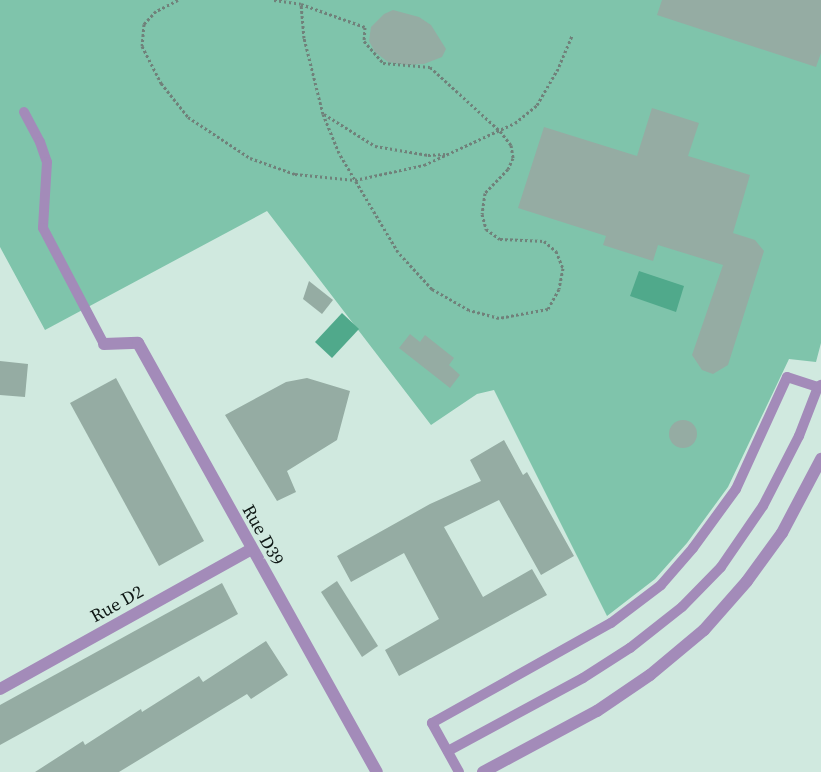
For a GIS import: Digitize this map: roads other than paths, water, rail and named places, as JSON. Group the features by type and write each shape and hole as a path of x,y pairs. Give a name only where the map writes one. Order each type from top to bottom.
{"street":[{"name":"Rue D39","path":"104,344 138,343 250,550 377,772"},
{"path":"483,772 597,711 650,675 704,630 747,582 782,533 821,459"},
{"name":"Rue D2","path":"0,688 250,550"}],"lane":[{"path":"24,112 40,142 47,162 43,228 104,344"},
{"path":"448,751 582,678 630,648 682,607 721,567 763,506 799,436 819,386 787,377 736,490 693,548 661,585 611,623 432,723 458,772"}]}
